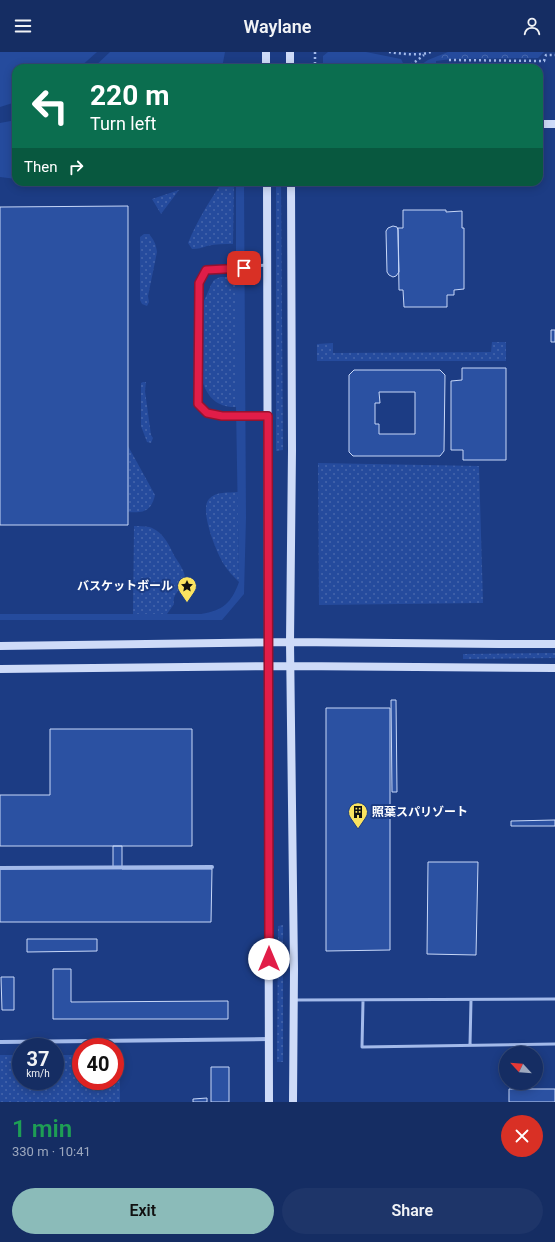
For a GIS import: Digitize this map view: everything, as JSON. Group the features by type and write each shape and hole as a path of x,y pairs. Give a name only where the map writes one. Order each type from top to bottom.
{"street":[{"path":"266,52 266,64"},
{"path":"290,52 290,64"},
{"path":"543,124 555,124"},
{"path":"267,186 269,1102"},
{"path":"291,186 292,450 290,666 294,969 293,1102"},
{"path":"0,646 268,642 555,644"},
{"path":"0,670 269,666 555,668"},
{"path":"0,868 212,867"},
{"path":"0,1042 269,1039"}],"lane":[{"path":"267,265 206,270 199,283 198,404 207,413 222,416 268,416"},
{"path":"293,1000 363,1001 555,999"},
{"path":"470,1046 471,1000"},
{"path":"363,1001 362,1047 555,1044"}],"path":[{"path":"315,52 315,64"},
{"path":"389,52 398,54 425,54 431,52"},
{"path":"412,64 425,54"},
{"path":"449,60 544,61 546,55 555,55"}],"green space":[{"path":"0,52 97,52 84,64 12,64 12,103 0,107"},
{"path":"110,52 225,52 223,64 97,64"},
{"path":"328,52 366,52 401,59 404,64 323,64 323,56"},
{"path":"448,52 544,52 538,58 451,59 436,61 436,64 422,64"},
{"path":"12,121 12,178 0,177 0,123"},
{"path":"220,186 234,186 233,244 214,245 192,249 188,243"},
{"path":"236,186 244,186 246,518 244,594 222,620 0,620 0,614 201,614 221,608 225,605 233,596 239,582 236,407"},
{"path":"276,186 281,186 283,450 276,451"},
{"path":"179,190 161,214 152,199"},
{"path":"144,234 149,234 151,236 157,252 148,296 149,302 147,306 142,304 140,300 140,237"},
{"path":"220,277 237,277 236,407 219,404 211,397 203,383 204,301 214,280"},
{"path":"492,342 506,342 506,361 317,361 317,344 333,343 333,353 491,352"},
{"path":"146,382 145,391 151,435 153,438 151,443 147,442 141,426 141,383"},
{"path":"128,446 155,495 149,508 142,512 128,512"},
{"path":"318,463 479,466 483,603 319,605"},
{"path":"238,492 239,582 226,568 220,557 210,531 206,512 206,504 212,496 222,493"},
{"path":"134,526 149,527 162,535 184,572 185,581 176,593 174,604 167,614 133,614"},
{"path":"555,653 555,658 463,659 463,654"},
{"path":"283,925 283,1062 277,1062 278,926"},
{"path":"0,1055 12,1055 12,1090 64,1090 64,1055 72,1055 72,1090 120,1090 120,1102 0,1102"}],"building":[{"path":"128,206 128,525 0,525 0,207"},
{"path":"403,210 446,210 446,212 462,211 462,228 464,228 464,289 454,290 454,295 447,295 447,307 404,307 403,290 399,290 398,230 398,228 403,228"},
{"path":"393,226 397,227 398,230 399,272 393,277 387,272 386,231 388,228"},
{"path":"551,330 555,330 555,342 551,342"},
{"path":"462,368 506,368 506,460 463,460 463,450 451,450 451,381 462,380"},
{"path":"354,370 440,370 445,375 444,451 440,456 353,456 349,452 349,375","holes":["379,392 415,392 415,434 379,434 379,424 375,424 375,403 380,403"]},
{"path":"391,700 396,700 397,792 392,792"},
{"name":"照葉スパリゾート","path":"326,708 390,708 390,950 326,951"},
{"path":"50,729 192,729 192,846 0,846 0,795 50,795"},
{"path":"555,820 555,826 511,826 511,821"},
{"path":"113,846 122,846 122,869 212,869 211,922 0,922 0,867 113,867"},
{"path":"428,862 478,862 476,955 427,954"},
{"path":"27,939 97,939 97,951 27,952"},
{"path":"53,969 71,969 71,1002 228,1001 228,1019 53,1019"},
{"path":"1,977 14,977 14,1010 2,1010"},
{"path":"211,1067 229,1067 229,1102 211,1102"},
{"path":"555,1089 555,1102 509,1102 509,1090"},
{"path":"207,1098 207,1102 193,1102 193,1099"}],"place":[{"name":"バスケットボール","path":"187,603"},
{"name":"照葉スパリゾート","path":"358,829"}],"route":[{"path":"244,268 206,270 199,283 198,404 207,413 222,416 268,416 269,959"}]}
